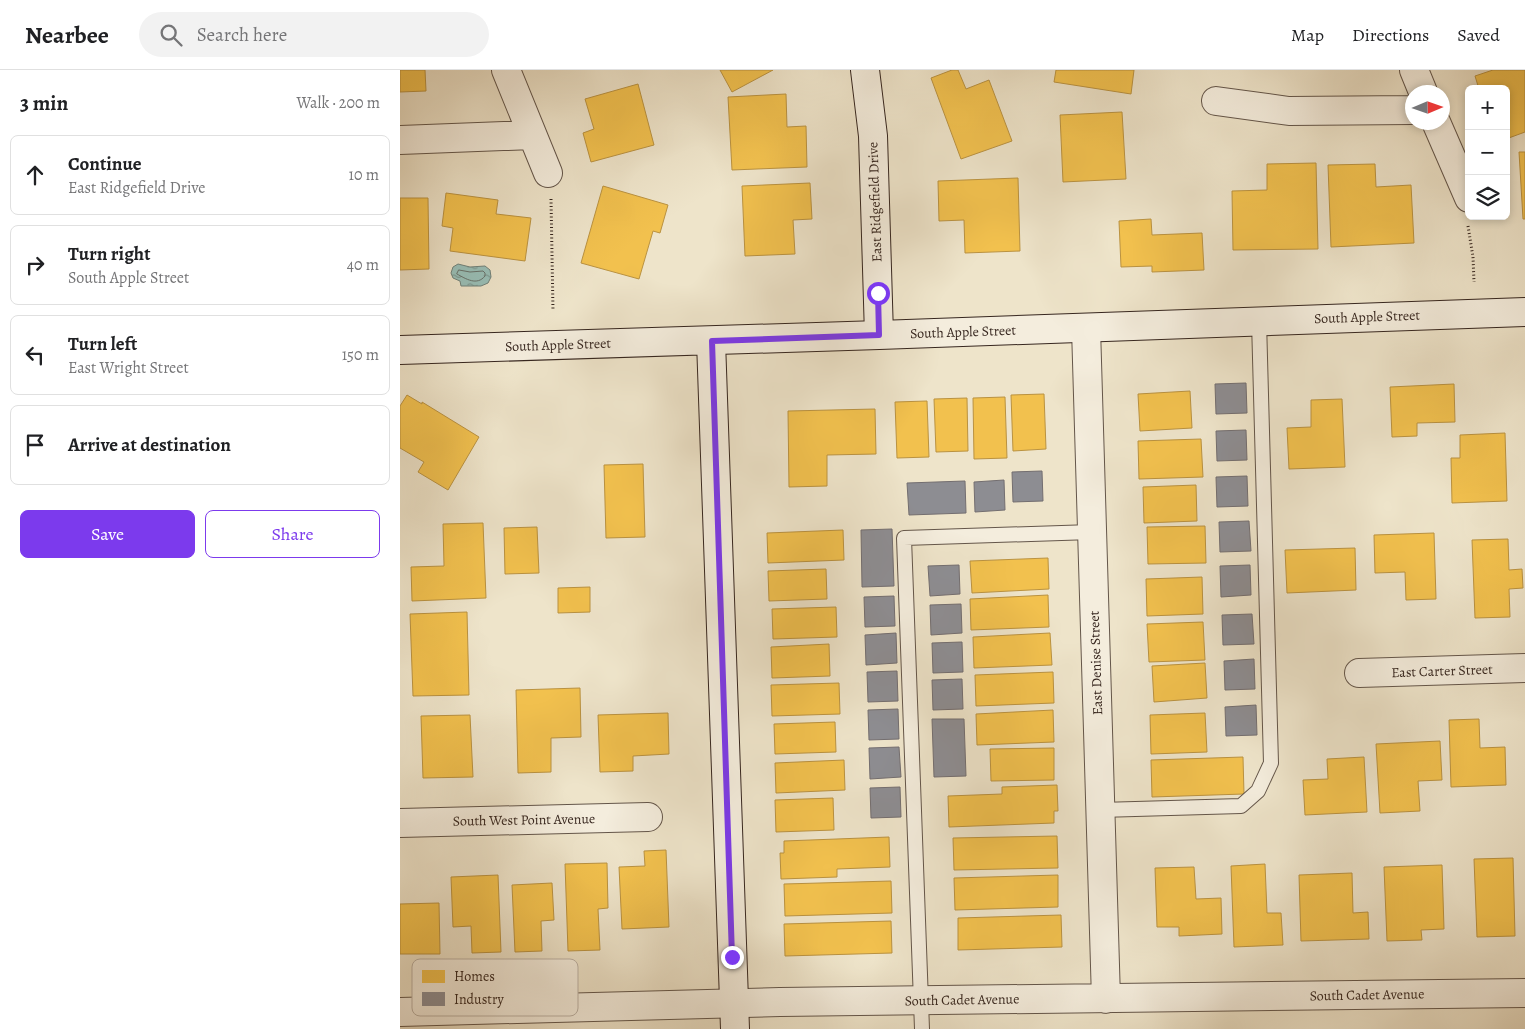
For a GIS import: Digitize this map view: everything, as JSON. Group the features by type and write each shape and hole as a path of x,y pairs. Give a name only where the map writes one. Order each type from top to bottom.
{"street":[{"path":"506,70 548,173"},
{"name":"East Ridgefield Drive","path":"865,70 873,136 879,335"},
{"path":"1414,70 1420,85"},
{"path":"1216,101 1289,111 1405,110"},
{"path":"1439,130 1465,202"},
{"path":"400,140 532,135"},
{"name":"South Apple Street","path":"400,350 712,341 1525,312"},
{"name":"East Denise Street","path":"1086,328 1106,999"},
{"path":"712,341 734,1016"},
{"name":"East Carter Street","path":"1359,673 1525,668"},
{"name":"South West Point Avenue","path":"400,823 648,816"},
{"name":"South Cadet Avenue","path":"578,1014 734,1016 921,1001 1525,993"}],"lane":[{"path":"1100,810 1241,806 1258,791 1272,763 1259,321"},
{"path":"922,1029 904,538 1092,532"}],"path":[{"path":"548,173 551,194 553,312"},
{"path":"1469,220 1474,282"}],"water":[{"path":"458,264 470,267 485,266 490,270 491,277 488,283 481,286 461,286 460,281 453,278 451,273 453,267"}],"building: Homes":[{"path":"400,70 425,70 426,91 400,92"},
{"path":"720,70 773,70 732,92"},
{"path":"952,70 958,70 966,89 989,80 1012,141 961,159 931,78"},
{"path":"1056,70 1134,70 1131,94 1054,82"},
{"path":"1493,70 1525,70 1525,132 1510,138 1510,85 1478,85 1475,76"},
{"path":"638,84 654,145 591,162 583,133 594,129 585,99"},
{"path":"786,94 787,127 806,126 807,167 732,170 728,97"},
{"path":"1122,112 1126,179 1063,182 1060,115"},
{"path":"1519,152 1525,152 1525,219 1523,219"},
{"path":"1316,163 1318,249 1233,250 1232,191 1267,190 1267,164"},
{"path":"1375,164 1376,187 1411,185 1414,243 1331,247 1328,165"},
{"path":"1018,178 1020,251 965,253 964,220 939,221 938,181"},
{"path":"810,183 812,219 793,220 795,254 745,256 742,186"},
{"path":"603,186 668,205 660,233 653,231 639,279 581,263"},
{"path":"446,193 498,200 496,214 531,218 525,261 450,251 453,228 442,226"},
{"path":"400,198 428,198 429,269 400,270"},
{"path":"1151,219 1152,235 1202,233 1204,270 1152,272 1152,266 1121,267 1119,221"},
{"path":"1454,384 1455,422 1417,423 1417,436 1392,437 1390,387"},
{"path":"1190,391 1192,428 1140,431 1138,394"},
{"path":"1044,394 1046,449 1013,451 1011,395"},
{"path":"407,395 422,404 422,402 479,437 448,490 418,472 424,462 400,448 400,406"},
{"path":"1005,397 1007,458 974,459 973,398"},
{"path":"967,398 968,451 936,452 934,399"},
{"path":"1342,399 1345,467 1289,469 1287,428 1311,427 1311,400"},
{"path":"927,401 929,457 897,458 895,402"},
{"path":"875,409 876,454 827,455 827,486 789,487 788,411"},
{"path":"1505,433 1507,501 1452,503 1451,458 1460,458 1460,435"},
{"path":"1201,439 1203,477 1139,479 1138,441"},
{"path":"643,464 645,537 606,538 604,465"},
{"path":"1196,485 1197,521 1144,523 1143,487"},
{"path":"483,523 486,598 412,601 411,567 444,566 443,524"},
{"path":"1205,526 1206,563 1148,564 1147,527"},
{"path":"537,527 539,573 505,574 504,528"},
{"path":"843,530 844,560 768,563 767,533"},
{"path":"1434,533 1436,599 1406,600 1405,572 1375,573 1374,535"},
{"path":"1508,539 1509,570 1522,569 1523,588 1509,589 1510,617 1475,618 1472,540"},
{"path":"1355,548 1356,590 1287,593 1285,550"},
{"path":"1048,558 1049,589 972,593 970,561"},
{"path":"826,569 827,599 769,601 768,571"},
{"path":"1202,577 1203,614 1147,616 1146,579"},
{"path":"590,587 590,612 558,613 558,588"},
{"path":"1048,595 1049,627 971,630 970,599"},
{"path":"836,607 837,637 773,639 772,609"},
{"path":"467,612 469,695 413,696 410,614"},
{"path":"1203,622 1205,660 1149,662 1147,624"},
{"path":"1050,633 1052,665 974,668 973,637"},
{"path":"829,644 830,676 772,678 771,647"},
{"path":"1205,663 1207,698 1154,702 1152,666"},
{"path":"1053,672 1054,703 976,706 975,675"},
{"path":"839,683 840,714 772,716 771,685"},
{"path":"580,688 581,737 551,738 551,772 518,773 516,690"},
{"path":"1053,710 1054,742 977,745 976,714"},
{"path":"668,713 669,754 633,756 633,771 600,772 598,715"},
{"path":"1205,713 1207,752 1151,754 1150,715"},
{"path":"470,715 473,777 423,778 421,716"},
{"path":"1479,719 1480,748 1505,747 1506,785 1451,787 1449,720"},
{"path":"835,722 836,752 775,754 774,724"},
{"path":"1440,741 1442,780 1418,781 1420,811 1380,813 1376,744"},
{"path":"1054,748 1054,780 991,781 990,749"},
{"path":"1243,757 1244,794 1152,797 1151,760"},
{"path":"1364,757 1367,812 1305,815 1303,780 1328,779 1327,759"},
{"path":"844,760 845,790 776,793 775,763"},
{"path":"1057,785 1058,811 1054,811 1054,823 949,827 948,796 1002,794 1002,787"},
{"path":"833,798 834,830 776,832 775,800"},
{"path":"1057,836 1058,868 954,870 953,838"},
{"path":"889,837 890,867 837,869 837,877 781,879 780,853 784,853 784,841"},
{"path":"666,850 669,927 622,929 619,867 645,866 644,851"},
{"path":"1513,858 1515,936 1477,937 1474,859"},
{"path":"607,863 608,908 598,909 600,950 568,951 565,864"},
{"path":"1265,864 1267,913 1281,913 1283,945 1234,947 1231,866"},
{"path":"1442,865 1444,929 1421,930 1422,940 1387,941 1384,867"},
{"path":"1194,867 1196,899 1221,898 1222,934 1179,936 1179,927 1157,927 1155,868"},
{"path":"1352,873 1353,913 1368,912 1369,939 1301,941 1299,875"},
{"path":"498,875 501,952 472,953 471,926 453,927 451,877"},
{"path":"1058,875 1058,907 955,910 954,878"},
{"path":"891,881 892,913 785,916 784,884"},
{"path":"552,883 554,920 541,921 542,951 515,952 512,885"},
{"path":"439,903 440,954 400,954 400,904"},
{"path":"1061,915 1062,947 958,950 958,918"},
{"path":"891,921 892,953 785,956 784,924"}],"building: Industry":[{"path":"1246,383 1247,413 1216,414 1215,384"},
{"path":"1246,430 1247,460 1217,461 1216,431"},
{"path":"1042,471 1043,501 1013,502 1012,472"},
{"path":"1247,476 1248,506 1217,507 1216,477"},
{"path":"1004,480 1005,510 975,512 974,482"},
{"path":"965,481 966,513 909,515 907,483"},
{"path":"1249,521 1251,551 1220,552 1219,522"},
{"path":"892,529 894,586 862,587 861,530"},
{"path":"959,565 960,594 930,596 928,566"},
{"path":"1250,565 1251,595 1221,597 1220,566"},
{"path":"894,596 895,626 865,627 864,597"},
{"path":"961,604 962,633 931,635 930,605"},
{"path":"1252,614 1254,644 1223,645 1222,615"},
{"path":"896,633 897,663 866,665 865,635"},
{"path":"962,642 963,672 933,673 932,643"},
{"path":"1254,659 1255,689 1225,690 1224,661"},
{"path":"897,671 898,701 868,702 867,672"},
{"path":"962,679 963,709 933,710 932,680"},
{"path":"1256,705 1257,735 1226,736 1225,707"},
{"path":"898,709 899,739 869,740 868,710"},
{"path":"932,719 964,719 966,776 934,777"},
{"path":"899,747 901,777 870,779 869,748"},
{"path":"900,787 901,817 871,818 870,788"}],"route":[{"path":"732,957 712,341 879,335 878,293"}]}
